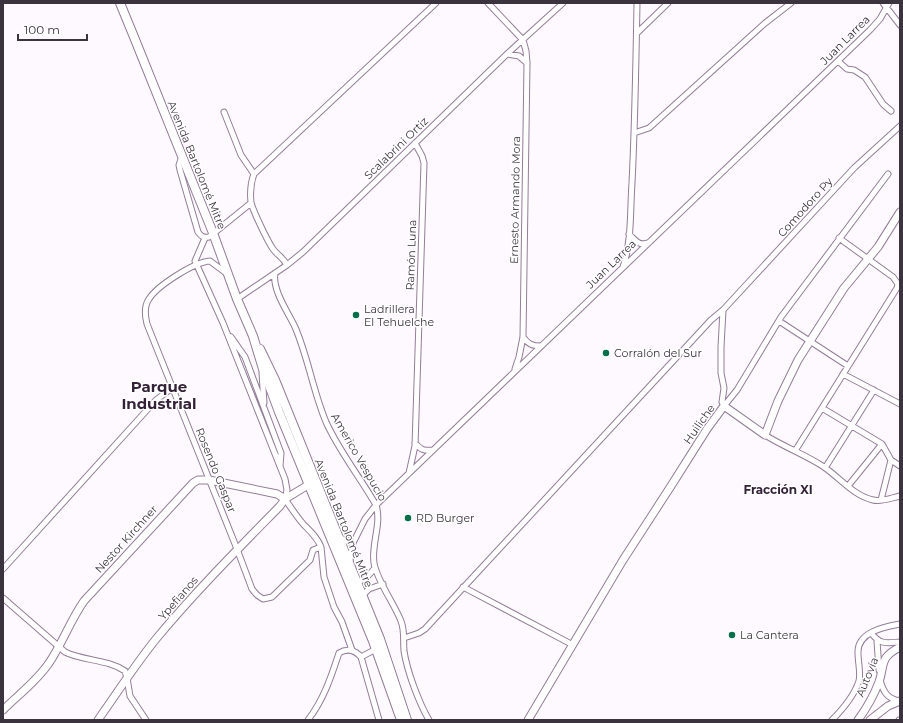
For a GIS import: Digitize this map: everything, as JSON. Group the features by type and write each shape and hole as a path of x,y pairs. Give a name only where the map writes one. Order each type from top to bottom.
{"main road":[{"name":"Avenida Bartolomé Mitre","path":"120,3 213,233 228,275 253,336 262,368 308,485 372,638 401,720"},
{"name":"Avenida Bartolomé Mitre","path":"253,336 265,357 388,659 408,720"}],"street":[{"path":"287,266 283,258 274,251 268,242 251,202 251,181 254,174 436,3"},
{"path":"488,3 523,40"},
{"name":"Scalabrini Ortiz","path":"238,299 287,266 303,252 507,54 563,3"},
{"path":"622,268 627,255 629,234 638,3"},
{"path":"637,33 668,3"},
{"path":"634,133 649,128 764,24 791,3"},
{"path":"886,4 900,26"},
{"name":"Juan Larrea","path":"349,565 350,554 355,539 365,518 376,505 870,30 880,19 886,4"},
{"name":"Ernesto Armando Mora","path":"511,375 517,365 523,337 527,64 523,40"},
{"path":"507,54 519,56 527,64"},
{"path":"838,61 847,69 854,70 865,77 883,104 891,111"},
{"path":"224,112 240,155 254,174"},
{"name":"Comodoro Py","path":"404,638 418,633 425,628 711,320 745,287 854,168 900,126"},
{"name":"Ramón Luna","path":"409,474 415,443 424,163 415,143"},
{"path":"182,156 179,165 180,170 198,232 200,236 205,238"},
{"path":"724,406 737,390 779,321 839,238 888,174"},
{"path":"251,202 205,238 195,261 226,330 280,466 287,485 285,499 303,524 317,538 321,547 324,577 334,607 342,622 352,650"},
{"path":"900,212 888,233 869,260 844,288 798,360 778,401 765,435 825,468 864,497 872,500 881,500 900,496"},
{"path":"629,234 637,243 643,245 648,243"},
{"path":"795,451 897,288 898,284 893,277 839,238"},
{"path":"197,264 210,261 228,275"},
{"name":"Rosendo Gaspar","path":"197,264 162,286 148,299 145,311 147,324 238,549 252,589 256,595 263,599 272,597 310,560 313,550 321,547"},
{"name":"Americo Vespucio","path":"276,273 275,286 295,327 326,421 336,442 376,505 378,514 373,556 375,568 402,621 404,652 407,664 420,703 429,720"},
{"path":"724,406 722,402 724,388 721,373 721,347 725,307"},
{"path":"779,321 848,366"},
{"path":"226,330 245,358 281,453 280,466"},
{"path":"523,337 533,346 541,346"},
{"path":"262,368 264,409"},
{"path":"843,374 900,404"},
{"path":"3,569 156,400 172,388"},
{"path":"825,468 874,390"},
{"name":"Huiliche","path":"528,720 639,534 707,429 724,406 765,435"},
{"path":"822,408 882,444 891,460 900,466"},
{"path":"415,443 420,449 426,451 434,449"},
{"path":"848,486 882,444"},
{"path":"881,500 891,460"},
{"name":"Nestor Kirchner","path":"3,710 44,670 59,647 78,609 84,601 187,488 198,480 209,480 277,494 285,499"},
{"path":"285,499 308,485"},
{"name":"Ypefianos","path":"98,720 156,638 224,562 280,506 285,499"},
{"path":"335,531 345,541 355,539"},
{"path":"356,582 366,578 375,568"},
{"path":"362,596 370,589 383,584"},
{"path":"463,587 572,645"},
{"path":"3,598 59,647 71,655 120,668 124,671 127,678 130,696 146,720"},
{"path":"832,720 855,690 860,675 858,650 863,639 881,628 900,624"},
{"path":"871,633 878,641 888,643 900,642"},
{"path":"878,641 880,680 883,690 891,699 900,701"},
{"name":"Autovía","path":"858,720 880,680 883,663 889,654 900,647"},
{"path":"361,657 376,649"},
{"path":"308,720 328,687 340,653 343,650 352,650 358,653 361,657 379,720"},
{"path":"870,720 888,706 900,701"}],"place":[{"name":"Ladrillera El Tehuelche","path":"356,315"},
{"name":"Corralón del Sur","path":"606,353"},
{"name":"RD Burger","path":"408,518"},
{"name":"La Cantera","path":"732,635"}],"district":[{"name":"Parque Industrial","path":"159,396"},
{"name":"Fracción XI","path":"778,490"}]}
